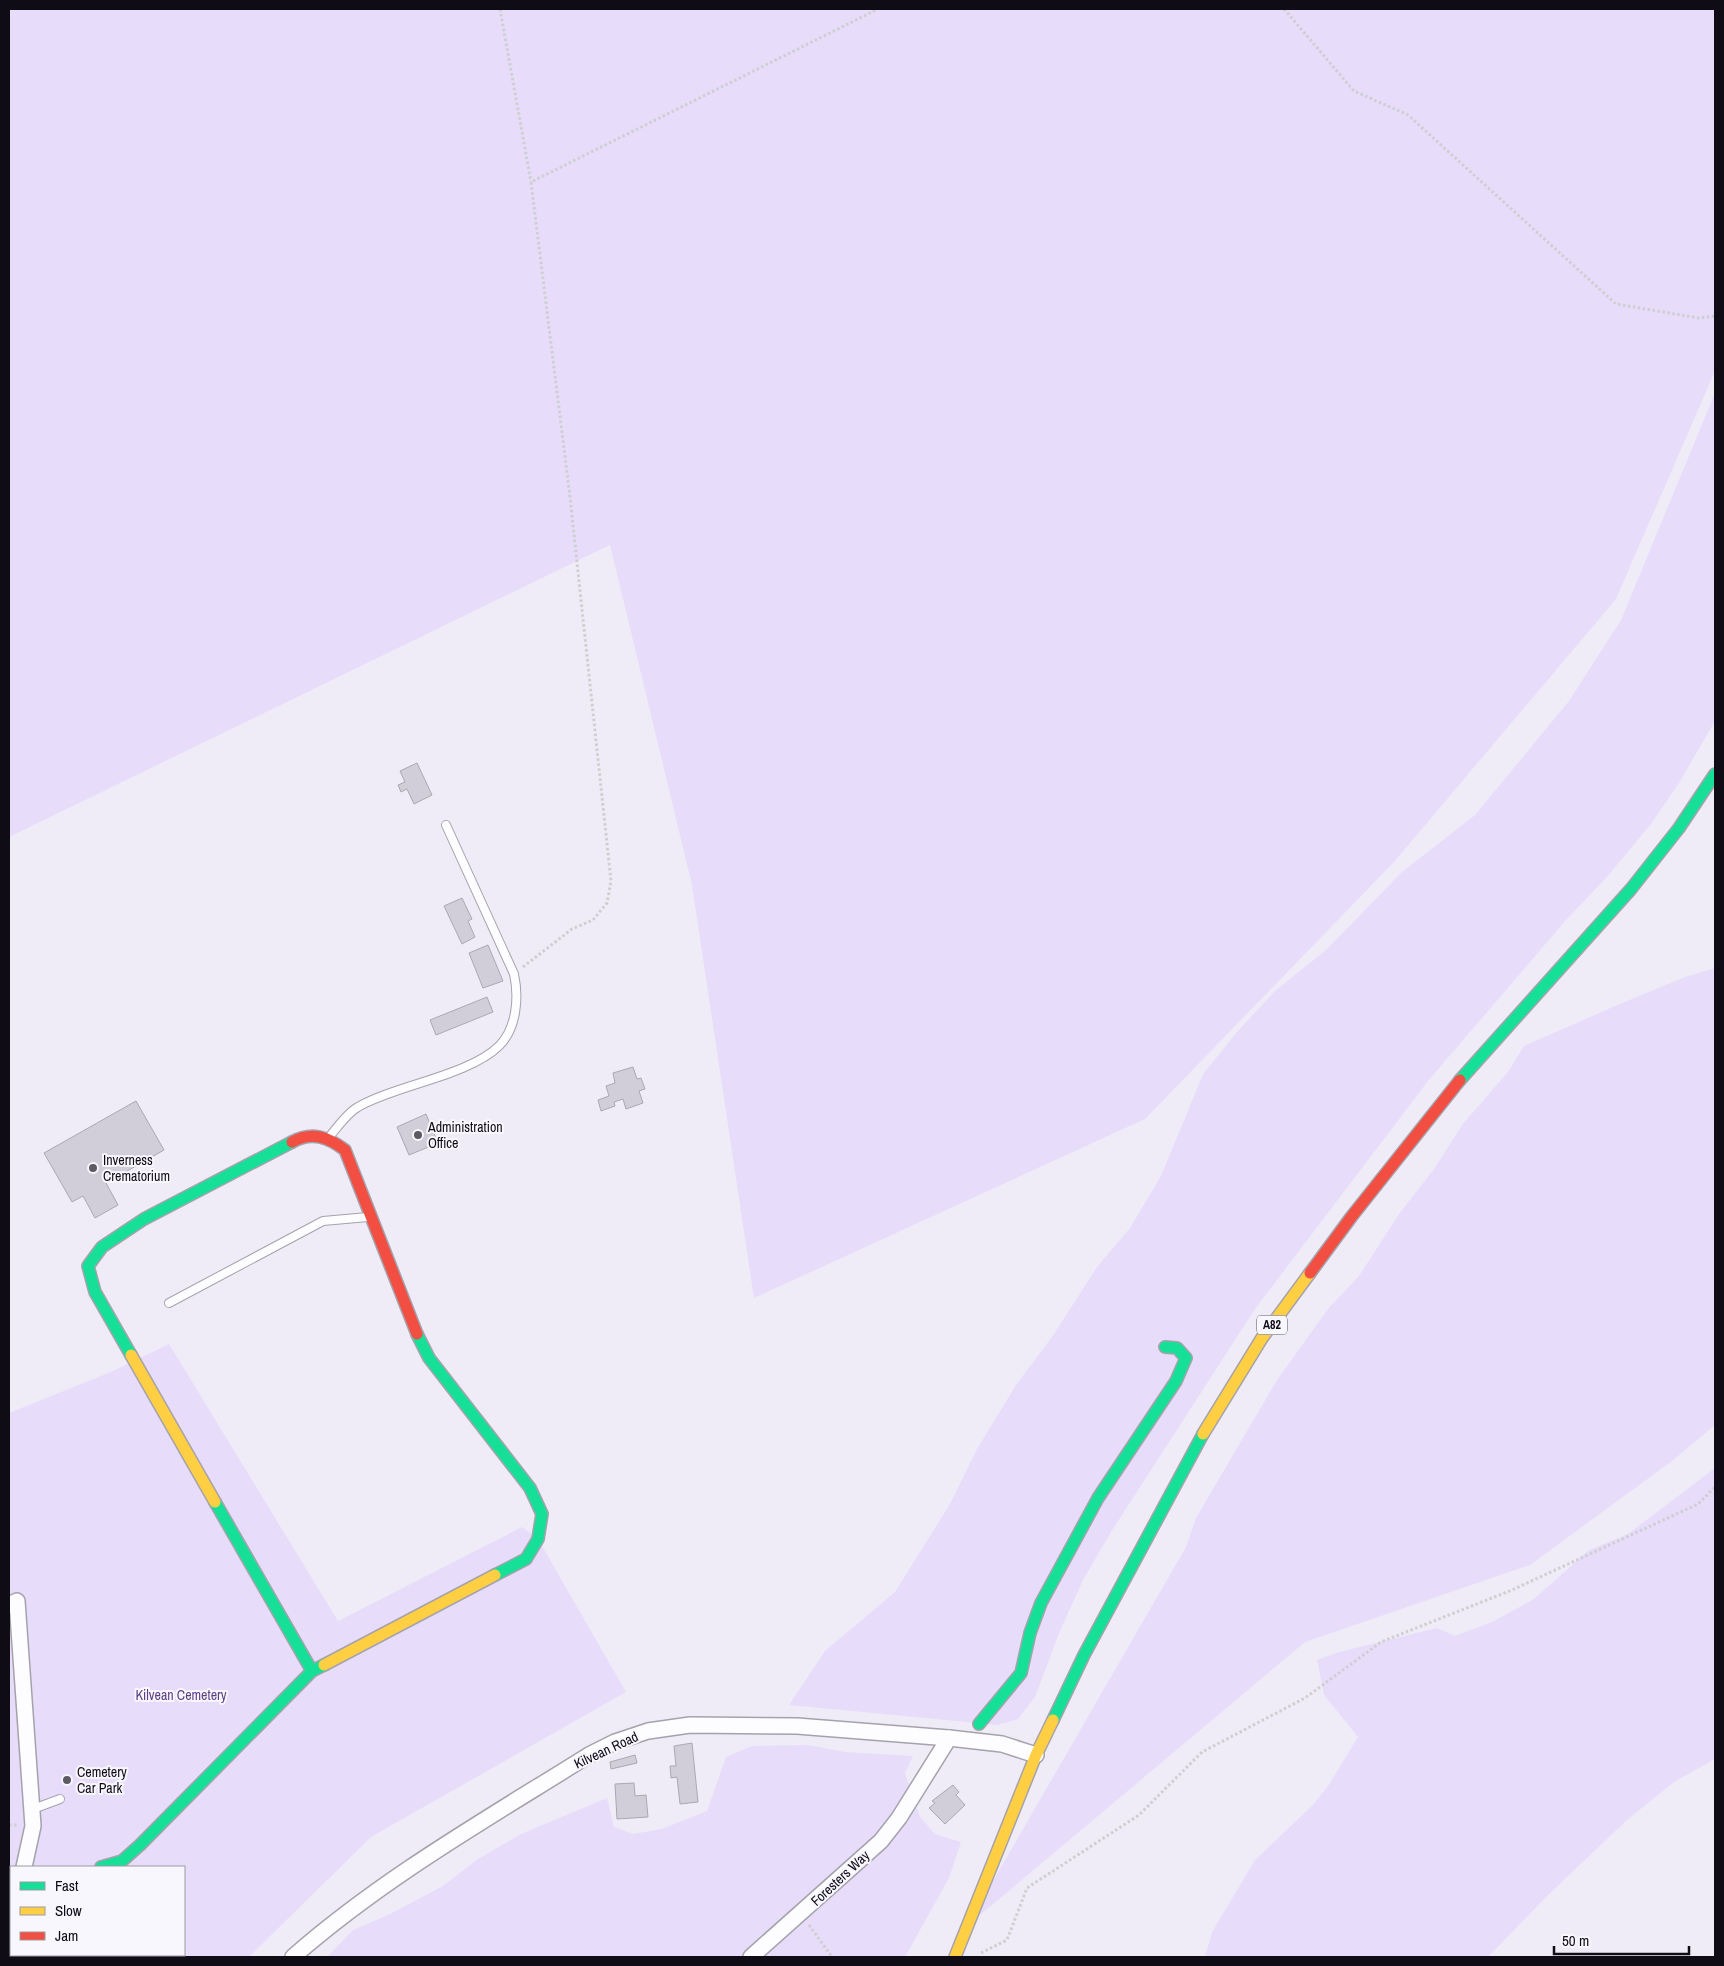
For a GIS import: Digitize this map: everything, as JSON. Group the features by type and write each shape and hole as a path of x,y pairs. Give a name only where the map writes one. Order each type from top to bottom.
{"main road":[{"name":"A82","path":"954,1957 1036,1755 1084,1655 1195,1450 1262,1338 1352,1216 1473,1064 1632,889 1679,828 1715,774"},
{"path":"104,1866 122,1861 140,1845 312,1672 526,1559 538,1539 542,1514 530,1488 429,1358 414,1328 345,1150 329,1138 312,1134 299,1138 144,1220 102,1247 88,1266 95,1292 312,1672"},
{"path":"980,1724 1021,1673 1030,1633 1049,1588 1122,1459 1176,1380 1186,1358 1177,1348 1165,1347"}],"street":[{"path":"9,1605 17,1601 24,1721 32,1808 33,1826 24,1866"},
{"name":"Kilvean Road","path":"292,1957 365,1898 427,1856 589,1756 615,1742 648,1730 690,1725 797,1726 1002,1744 1036,1755"},
{"name":"Foresters Way","path":"751,1957 881,1841 918,1789 949,1738"}],"lane":[{"path":"329,1138 356,1107 478,1060 499,1046 511,1024 518,990 514,974 446,825"},
{"path":"168,1303 323,1221 371,1217"},
{"path":"32,1808 60,1799"}],"path":[{"path":"500,9 531,182 570,497 611,881 607,903 592,920 572,929 514,974"},
{"path":"531,182 878,9"},
{"path":"1284,9 1354,91 1408,115 1616,304 1699,318 1715,316"},
{"path":"978,1957 980,1954 1007,1940 1027,1888 1139,1815 1202,1752 1305,1698 1381,1642 1530,1582 1698,1504 1715,1487"},
{"path":"801,1914 832,1957"}],"green space":[{"path":"9,9 1715,9 1715,371 1616,599 1394,862 1145,1119 754,1298 692,885 610,545 9,837"},
{"path":"1715,393 1715,721 1679,783 1651,824 1428,1081 1255,1309 1111,1532 1083,1580 1059,1633 1035,1697 1018,1719 998,1725 789,1705 825,1651 895,1592 950,1504 977,1449 1016,1385 1052,1337 1097,1267 1130,1228 1161,1176 1203,1074 1237,1032 1275,991 1326,950 1402,872 1475,815 1569,701 1621,620"},
{"path":"1715,968 1715,1425 1672,1461 1530,1565 1305,1642 967,1926 1186,1547 1196,1518 1277,1380 1328,1309 1359,1276 1399,1214 1434,1169 1462,1125 1508,1072 1524,1046 1685,977"},
{"name":"Kilvean Cemetery","path":"169,1344 338,1621 522,1527 538,1539 626,1692 371,1837 249,1957 9,1957 9,1413 111,1372"},
{"path":"1715,1468 1715,1759 1674,1782 1627,1820 1546,1897 1488,1957 1205,1957 1212,1932 1255,1860 1313,1805 1328,1786 1358,1737 1324,1695 1317,1660 1339,1652 1437,1628 1455,1636 1492,1622 1534,1599 1589,1550 1628,1534"},
{"path":"808,1745 845,1752 913,1756 905,1773 920,1817 935,1834 961,1842 949,1878 905,1957 327,1957 353,1930 390,1914 443,1886 478,1859 521,1834 607,1798 614,1827 633,1834 662,1829 707,1811 726,1757 752,1746"}],"building":[{"path":"417,763 432,795 414,804 407,789 401,792 398,785 405,782 400,771"},
{"path":"462,898 472,919 468,921 475,937 462,944 444,906"},
{"path":"488,945 503,981 483,988 469,953"},
{"path":"487,997 493,1012 436,1035 430,1020"},
{"path":"633,1067 637,1079 641,1078 645,1089 639,1091 643,1103 626,1109 623,1099 614,1102 615,1106 601,1111 598,1100 609,1096 606,1086 615,1083 613,1073"},
{"name":"Inverness Crematorium","path":"136,1101 164,1150 106,1183 118,1205 95,1218 83,1196 72,1202 44,1153"},
{"name":"Administration Office","path":"426,1114 438,1143 409,1155 397,1127"},
{"path":"692,1743 698,1802 680,1804 677,1777 671,1778 670,1766 676,1766 674,1746"},
{"path":"635,1755 637,1763 611,1769 610,1762"},
{"path":"634,1783 635,1796 646,1795 648,1817 617,1819 615,1784"},
{"path":"953,1785 959,1792 956,1795 965,1805 945,1824 929,1808 935,1803 932,1801"}],"traffic: fast":[{"path":"1460,1080 1631,889 1679,828 1715,774"},
{"path":"131,1355 95,1292 88,1266 102,1247 144,1219 292,1142"},
{"path":"417,1334 429,1358 530,1488 542,1514 538,1539 526,1559 495,1575"},
{"path":"979,1724 1021,1673 1030,1633 1041,1603 1098,1498 1176,1381 1186,1358 1177,1348 1165,1347"},
{"path":"1053,1720 1084,1655 1203,1434"},
{"path":"215,1502 312,1671"},
{"path":"104,1866 122,1861 140,1845 312,1671 324,1665"}],"traffic: slow":[{"path":"1203,1434 1262,1338 1310,1273"},
{"path":"131,1355 215,1502"},
{"path":"324,1665 495,1575"},
{"path":"955,1957 1036,1755 1053,1720"}],"traffic: jam":[{"path":"1310,1273 1352,1216 1460,1080"},
{"path":"292,1142 306,1137 320,1137 345,1150 417,1334"}],"place":[{"name":"Administration Office","path":"418,1135"},
{"name":"Inverness Crematorium","path":"93,1168"},
{"name":"Cemetery Car Park","path":"67,1780"}]}
